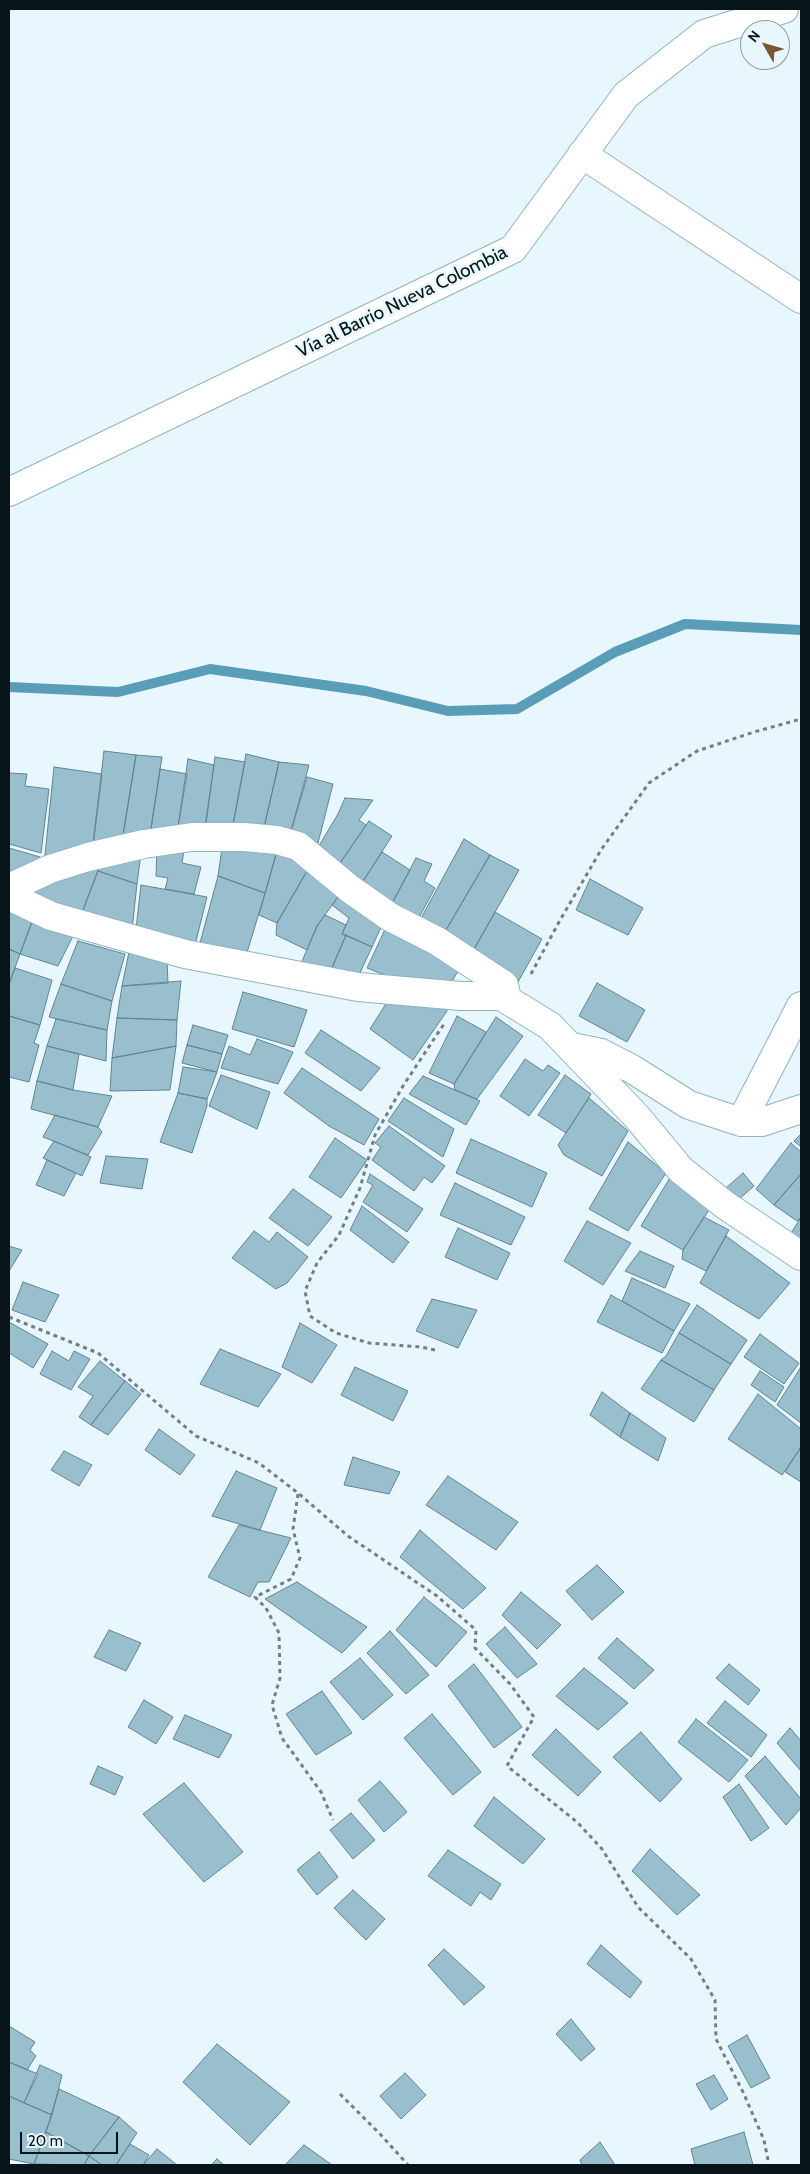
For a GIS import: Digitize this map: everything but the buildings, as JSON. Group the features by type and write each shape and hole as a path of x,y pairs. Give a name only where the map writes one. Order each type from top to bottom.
{"street":[{"name":"Vía al Barrio Nueva Colombia","path":"9,492 513,249 626,96 704,34 784,9"},
{"path":"582,154 801,299"},
{"path":"9,888 50,869 88,857 144,844 192,837 244,837 277,840 298,846 390,917 437,941 504,985 511,1001"},
{"path":"9,896 51,916 185,954 358,987 461,996 501,996 550,1026 572,1047 637,1117 681,1170 725,1204 801,1256"},
{"path":"740,1122 801,1006"},
{"path":"572,1047 601,1053 632,1069 690,1105 740,1122 762,1122 801,1109"}],"path":[{"path":"511,1001 602,850 649,783 697,751 801,719"},
{"path":"435,1350 421,1346 369,1343 336,1333 310,1316 305,1291 317,1263 339,1235 360,1188 375,1134 403,1086 426,1054 461,996"},
{"path":"9,1317 98,1353 196,1436 259,1463 298,1493 348,1536 437,1596 476,1630 475,1648 510,1684 534,1717 507,1766 577,1822 602,1849 638,1907 691,1959 715,2000 716,2039 743,2092 764,2140 768,2165"},
{"path":"298,1493 292,1529 300,1558 291,1579 255,1597 266,1608 279,1633 280,1678 272,1705 282,1738 321,1792 333,1820"},
{"path":"340,2094 408,2165"}],"waterway":[{"path":"9,687 118,692 210,669 366,691 448,711 517,709 615,652 685,624 801,630"}]}
